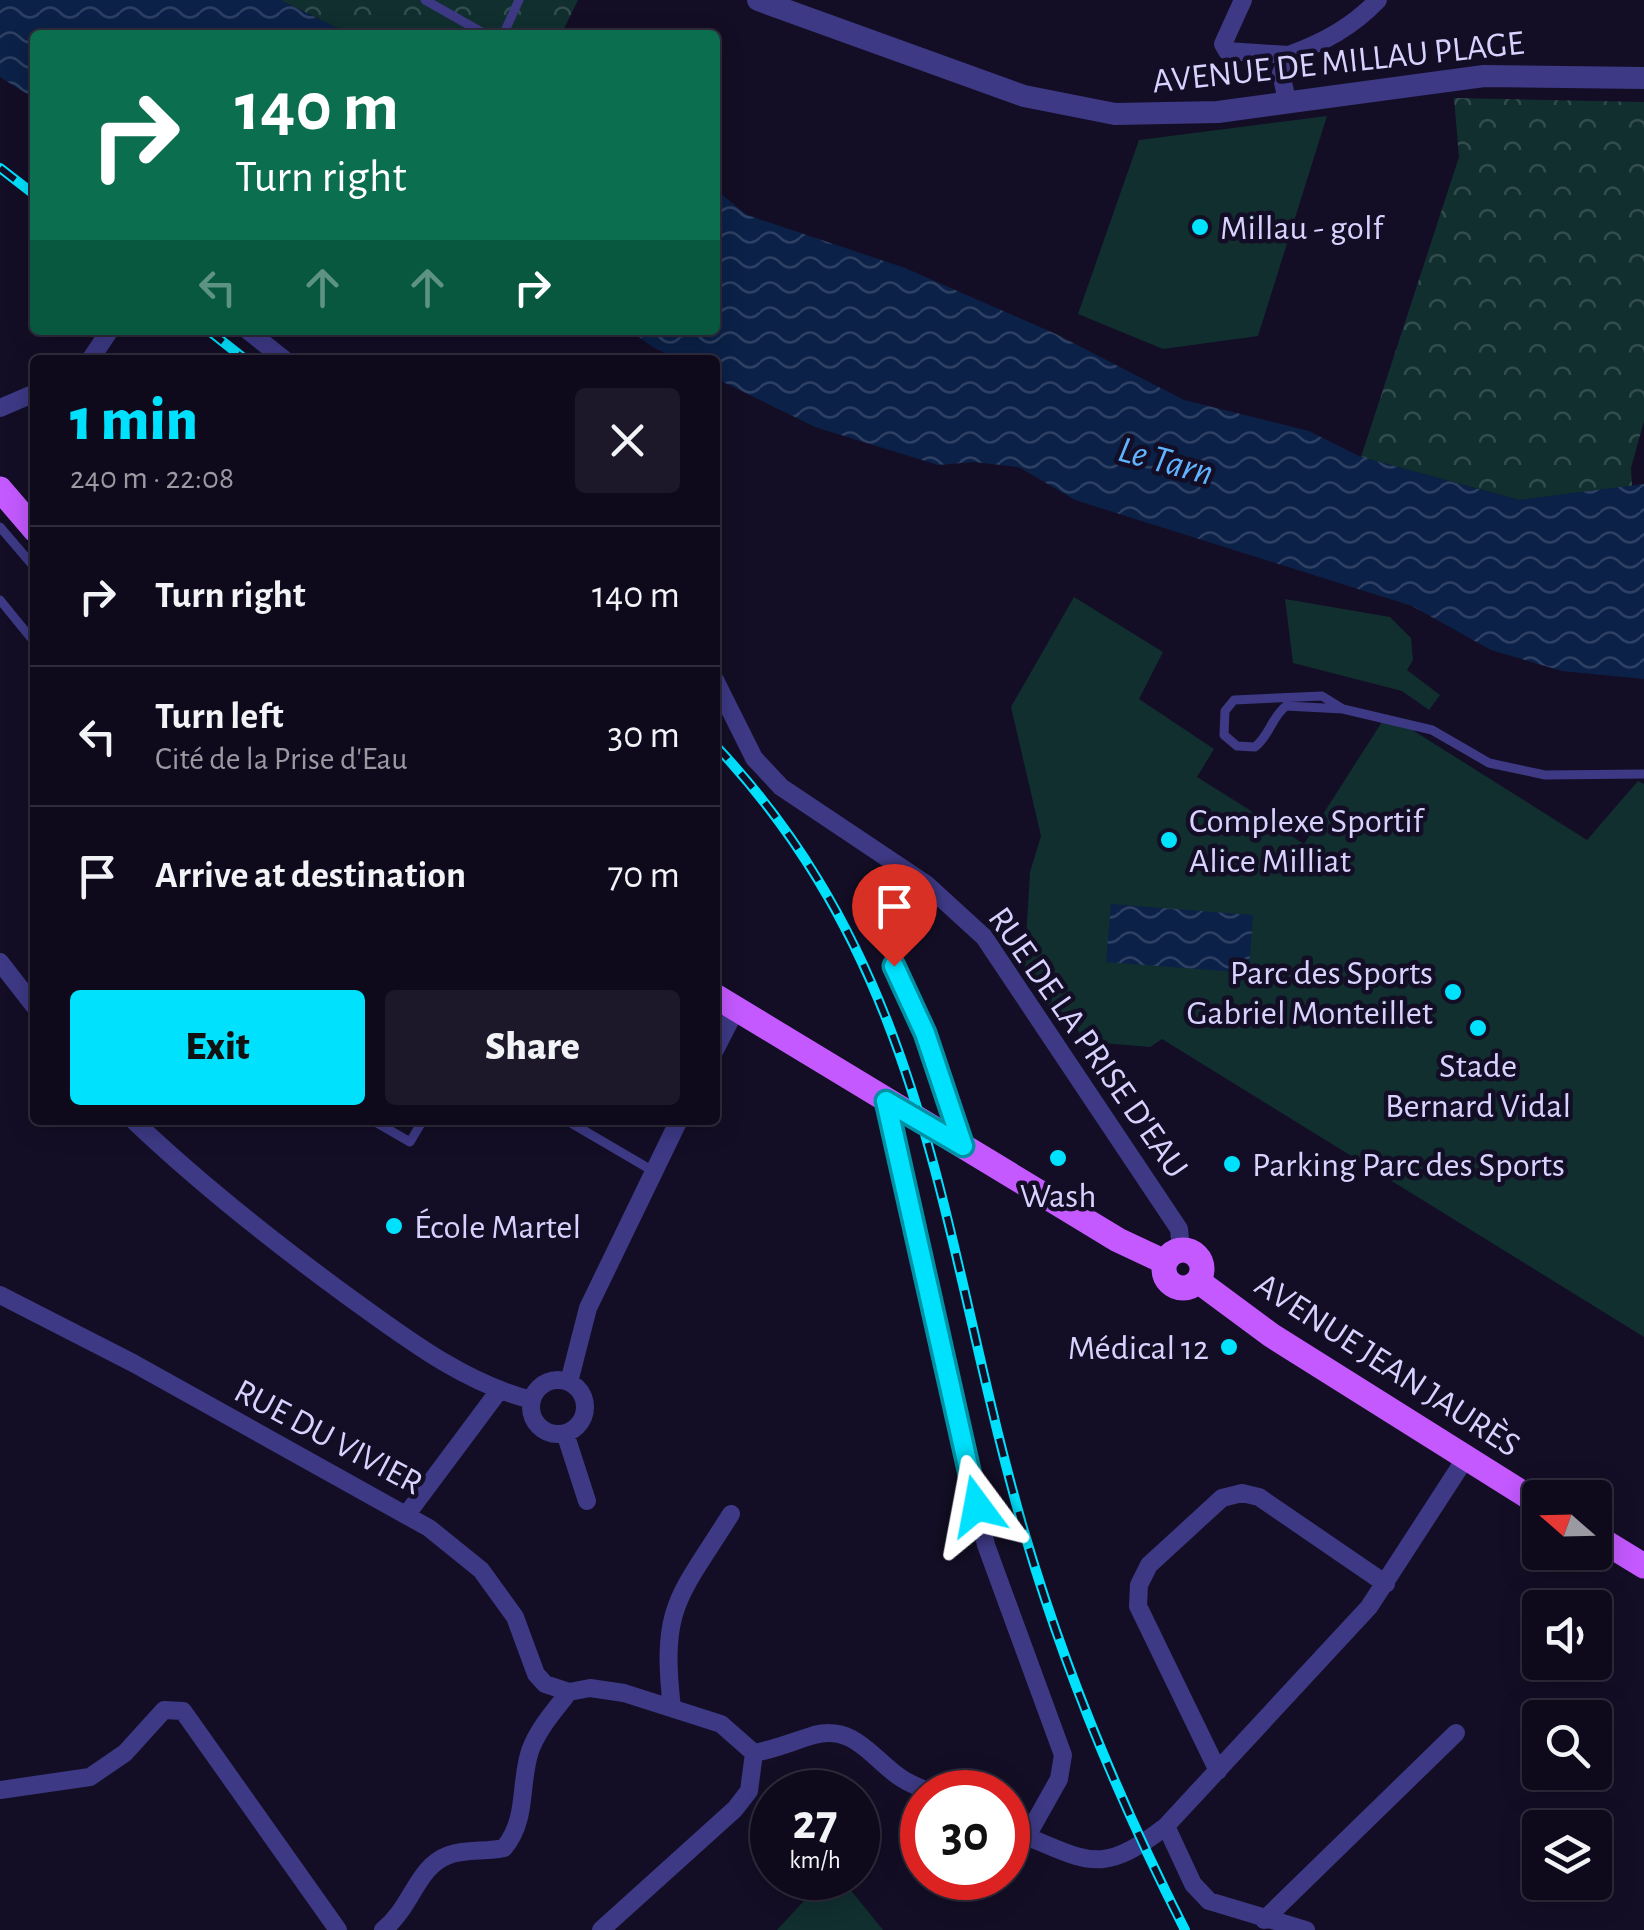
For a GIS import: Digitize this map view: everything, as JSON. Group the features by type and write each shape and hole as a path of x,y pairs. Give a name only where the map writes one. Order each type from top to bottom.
{"main road":[{"path":"3,497 30,525"},
{"path":"726,1003 1118,1240 1173,1256"},
{"name":"AVENUE JEAN JAURÈS","path":"1173,1256 1170,1284 1184,1288 1198,1281 1271,1335 1522,1493"},
{"path":"1612,1546 1644,1566"}],"street":[{"name":"AVENUE DE MILLAU PLAGE","path":"758,0 1024,96 1089,111 1172,116 1484,76 1644,78"},
{"path":"1243,0 1225,33 1223,44 1227,51 1289,55 1326,41 1359,20 1378,0"},
{"path":"1287,102 1281,73 1289,55"},
{"path":"253,335 279,355"},
{"path":"0,408 30,395"},
{"name":"RUE DE LA PRISE D'EAU","path":"720,690 754,758 781,788 926,884 984,938 1179,1229 1173,1256"},
{"path":"0,962 30,1001"},
{"path":"894,966 925,1033 963,1146"},
{"path":"720,1029 726,1003"},
{"path":"886,1101 986,1545 1063,1755 1059,1779 1030,1831"},
{"path":"137,1125 206,1189 408,1340 498,1392 532,1400"},
{"path":"569,1382 588,1308 676,1125"},
{"name":"RUE DU VIVIER","path":"0,1295 133,1362 192,1399 406,1514 480,1570 515,1618 536,1674 544,1684 569,1692"},
{"path":"546,1382 569,1382 582,1393 585,1409 578,1424 564,1433 539,1426 532,1400 546,1382"},
{"path":"406,1514 498,1392"},
{"path":"564,1433 587,1502"},
{"path":"1030,1837 1086,1861 1101,1861 1142,1845 1166,1826 1386,1584 1464,1459"},
{"path":"1218,1771 1138,1606 1139,1584 1149,1565 1222,1498 1242,1494 1259,1497 1386,1584"},
{"path":"672,1708 667,1631 672,1608 731,1514"},
{"path":"383,1930 403,1914 426,1868 451,1854 504,1848 516,1834 529,1754 542,1727 569,1692 590,1688 721,1724 754,1754"},
{"path":"0,1790 90,1777 125,1753 164,1710 183,1711 338,1930"},
{"path":"1264,1920 1456,1733"},
{"path":"754,1754 790,1746 816,1734 843,1734 862,1743 900,1778"},
{"path":"601,1930 749,1791 754,1754"},
{"path":"1166,1826 1193,1884 1209,1901 1306,1930"}],"lane":[{"path":"424,0 479,30"},
{"path":"505,30 519,0"},
{"path":"0,527 30,562"},
{"path":"0,600 30,637"},
{"path":"1343,709 1322,696 1234,700 1225,711 1224,735 1237,746 1255,747 1266,738 1273,716 1286,706 1343,709 1432,730 1489,763 1546,775 1644,774"},
{"path":"381,1125 410,1142 420,1125"},
{"path":"574,1125 653,1172"}],"green space":[{"path":"280,0 578,0 563,30 342,30"},
{"path":"1454,98 1644,102 1644,421 1631,468 1632,486 1519,500 1361,457 1459,157"},
{"name":"Millau - golf","path":"1327,116 1258,336 1163,349 1078,314 1139,140"},
{"name":"Parc des Sports Gabriel Monteillet","path":"1074,597 1163,652 1139,699 1214,749 1197,777 1304,844 1387,714 1587,840 1638,781 1644,784 1644,1337 1162,1039 1150,1047 1078,1041 1079,1031 1063,1024 1024,974 1030,872 1041,836 1011,707"},
{"path":"1285,599 1390,617 1411,638 1413,660 1407,670 1440,695 1429,710 1402,691 1293,663"},
{"path":"805,1900 859,1900 883,1930 777,1930"}],"water":[{"path":"0,0 280,0 342,30 30,30 30,96 0,77"},
{"name":"Le Tarn","path":"720,193 747,215 905,268 1056,334 1184,400 1309,431 1361,457 1519,500 1644,484 1644,679 1562,671 1491,650 1412,606 1075,500 1019,467 974,462 938,465 815,427 720,380 720,355 674,355 637,335 720,335"},
{"path":"1111,904 1253,915 1249,973 1106,962"}],"railway":[{"path":"0,168 30,191"},
{"path":"214,335 240,355"},
{"path":"720,751 788,834 844,927 888,1022 921,1121 997,1431 1042,1589 1096,1738 1185,1930"}],"place":[{"name":"Millau - golf","path":"1200,227"},
{"name":"Complexe Sportif Alice Milliat","path":"1169,840"},
{"name":"Parc des Sports Gabriel Monteillet","path":"1453,992"},
{"name":"Stade Bernard Vidal","path":"1478,1028"},
{"name":"Wash","path":"1058,1158"},
{"name":"Parking Parc des Sports","path":"1232,1164"},
{"name":"École Martel","path":"394,1226"},
{"name":"Médical 12","path":"1229,1347"}],"route":[{"path":"894,966 925,1033 963,1146 886,1101 977,1506"}]}
